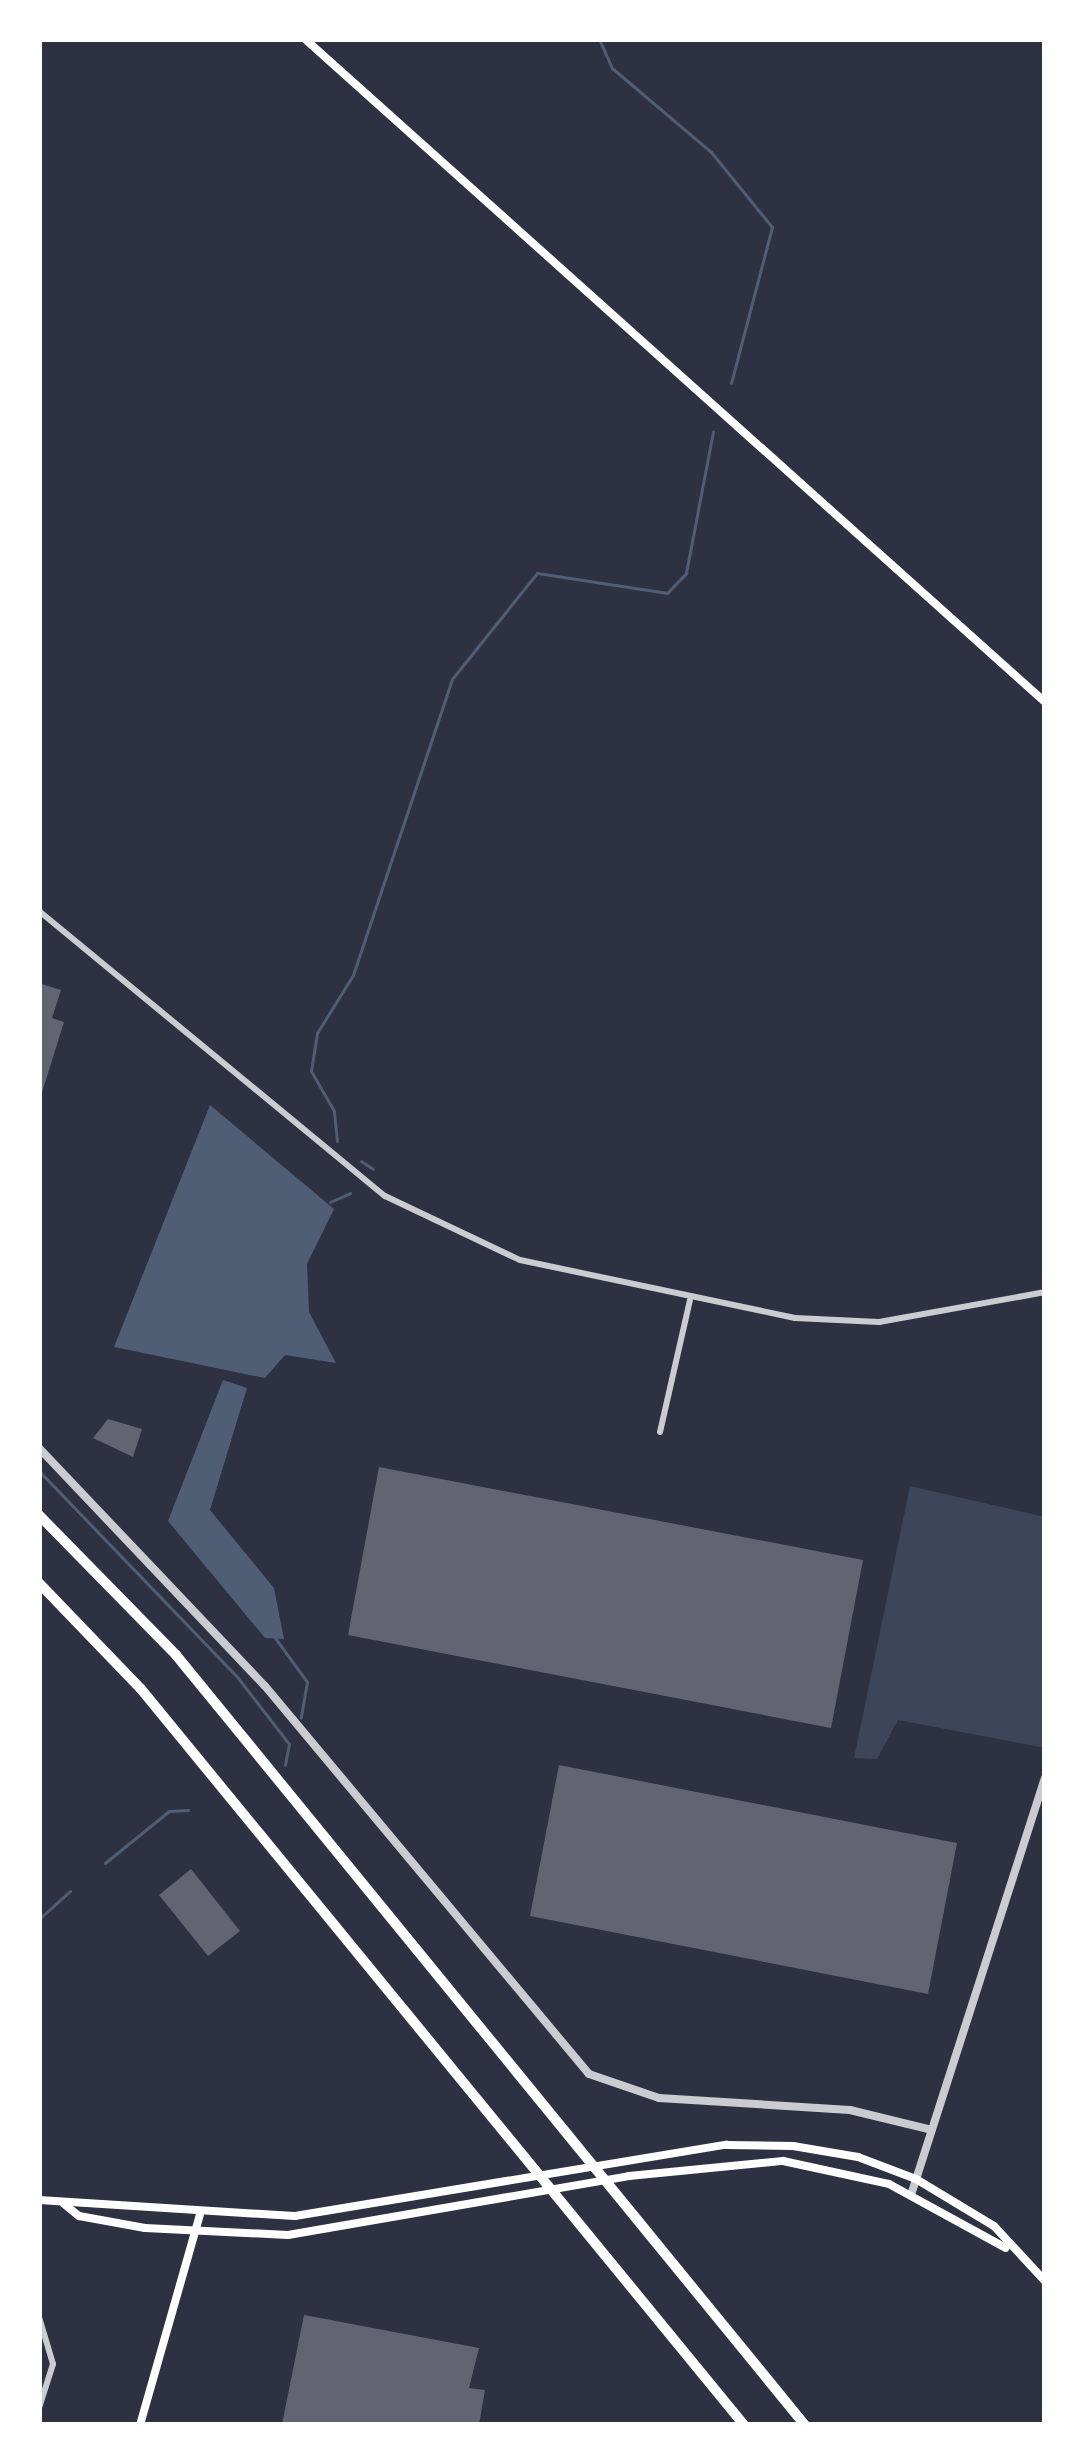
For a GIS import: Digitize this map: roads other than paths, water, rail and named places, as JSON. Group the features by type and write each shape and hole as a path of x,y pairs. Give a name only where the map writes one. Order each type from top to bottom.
{"highway":[{"path":"39,1515 176,1655 805,2425"},
{"path":"39,1583 141,1689 744,2425"}],"main road":[{"path":"304,39 1045,703"},
{"path":"39,2200 200,2215 295,2216 507,2186 726,2145 793,2146 858,2157 916,2179 994,2225 1007,2248"},
{"path":"64,2204 79,2216 197,2232 304,2233 629,2176 782,2161 866,2175 911,2195 1007,2248 1045,2281"},
{"path":"140,2425 200,2215"}],"street":[{"path":"39,911 385,1196 520,1260 690,1300 879,1322 1045,1292"},
{"path":"660,1432 690,1300"},
{"path":"39,1448 251,1670 589,2074 659,2098 850,2110 932,2130"},
{"path":"911,2195 1045,1778"},
{"path":"39,2317 52,2364 39,2408"}],"waterway":[{"path":"599,39 612,68 711,152 772,227 731,383"},
{"path":"337,1141 334,1111 311,1071 317,1033 353,975 452,679 537,573 667,593 686,573 713,432"},
{"path":"361,1161 373,1169"},
{"path":"330,1202 350,1193"},
{"path":"39,1471 238,1678 289,1744 285,1765"},
{"path":"273,1635 307,1682 301,1717"},
{"path":"105,1863 169,1811 188,1810"},
{"path":"39,1919 70,1891"}]}
